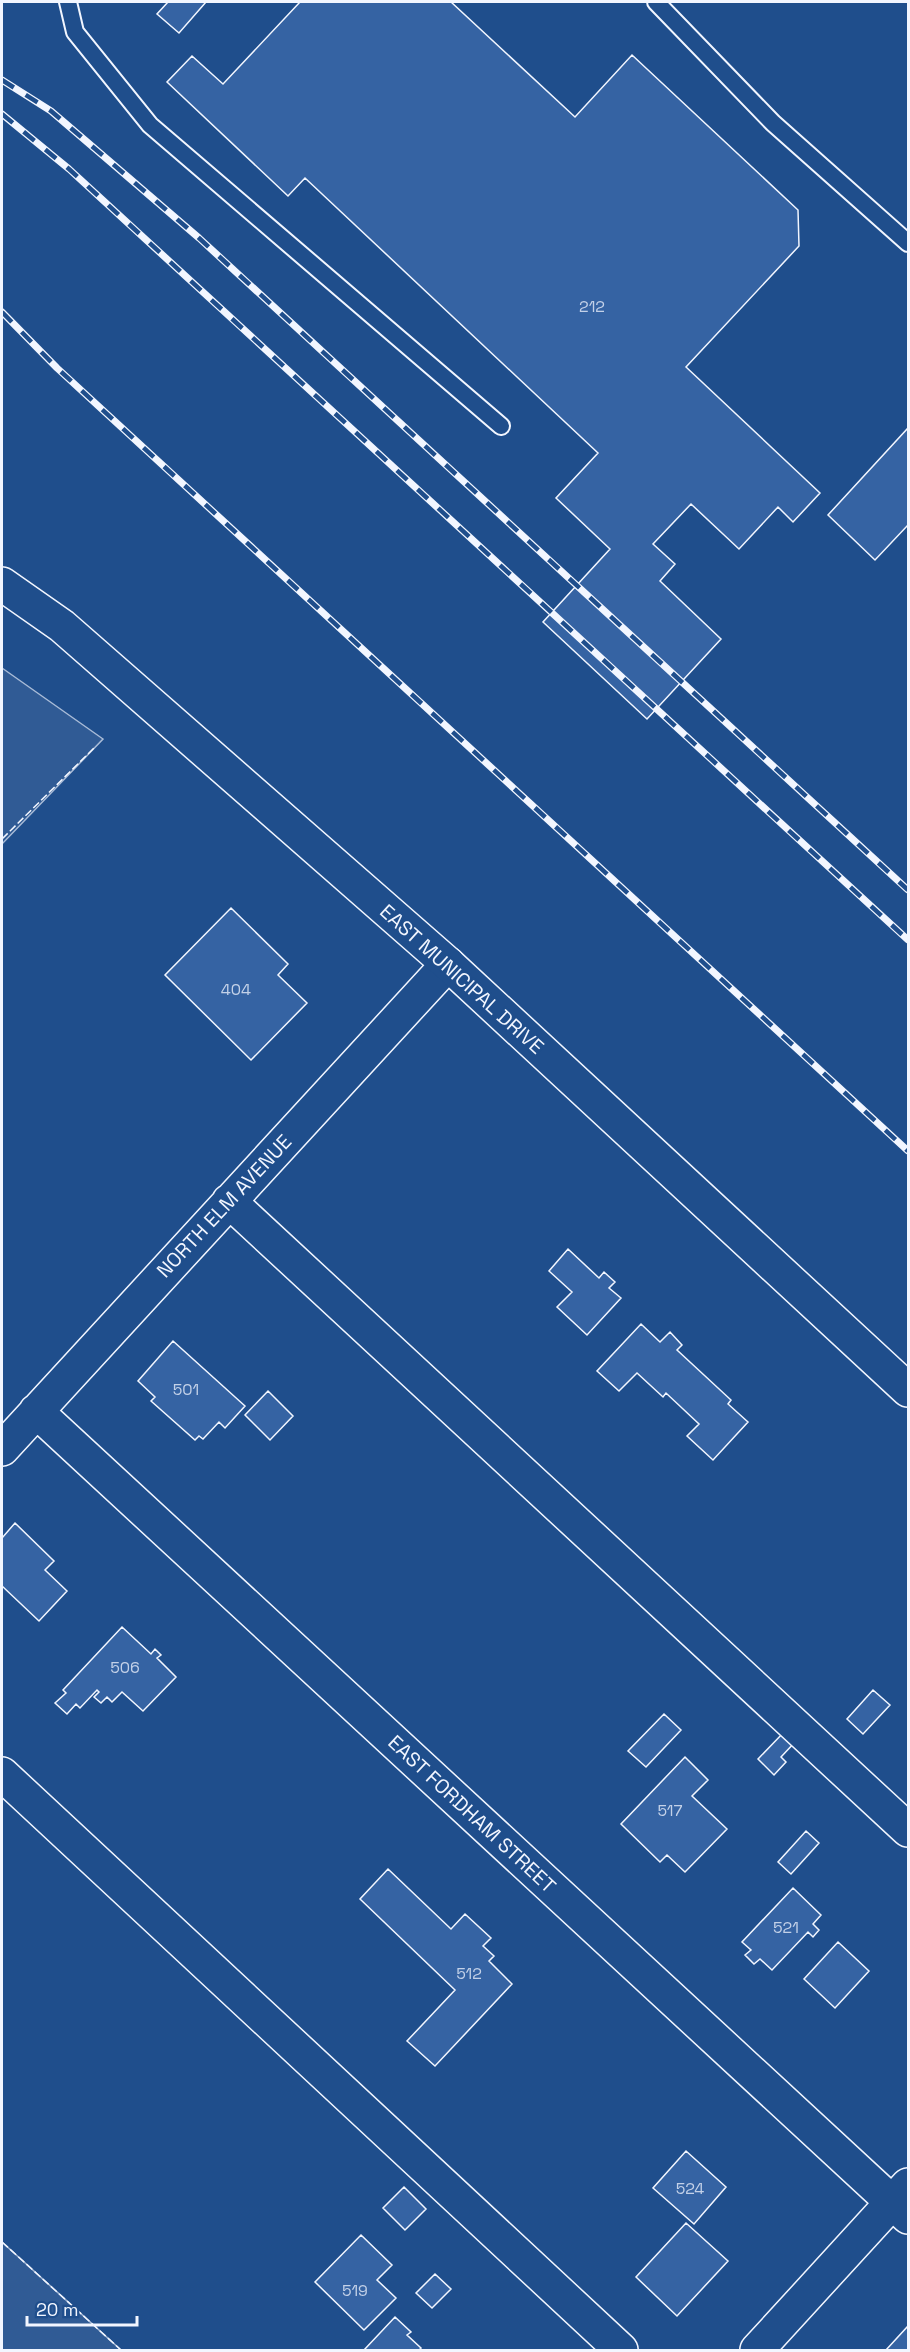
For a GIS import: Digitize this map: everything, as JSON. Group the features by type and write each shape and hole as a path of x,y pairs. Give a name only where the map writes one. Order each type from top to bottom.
{"street":[{"name":"EAST MUNICIPAL DRIVE","path":"2,584 62,626 448,964 909,1390"},
{"name":"NORTH ELM AVENUE","path":"2,1449 448,964"},
{"path":"229,1201 909,1830"},
{"name":"EAST FORDHAM STREET","path":"36,1411 903,2202"},
{"path":"2,1774 621,2350"},
{"path":"756,2350 903,2202"}],"lane":[{"path":"68,2 75,32 150,125 501,426"},
{"path":"656,2 773,123 909,243"}],"shaded area":[{"path":"2,668 103,739 2,844"},
{"path":"2,2242 121,2350 2,2350"}],"building":[{"path":"168,2 206,2 179,33 157,14"},
{"path":"300,2 451,2 575,117 632,55 798,210 799,246 686,367 820,493 793,522 778,507 739,549 691,504 653,544 675,564 660,581 721,639 647,719 543,622 610,549 556,498 598,453 305,178 288,196 167,82 192,56 223,84"},
{"path":"908,428 908,525 875,560 828,515"},
{"path":"231,908 288,964 278,975 307,1003 251,1060 165,975"},
{"path":"568,1249 599,1278 604,1272 615,1282 609,1288 621,1298 587,1335 557,1307 572,1292 549,1271"},
{"path":"641,1324 660,1342 670,1332 682,1345 677,1350 731,1400 728,1404 748,1422 713,1460 687,1436 699,1424 666,1393 663,1397 637,1373 619,1391 597,1371"},
{"path":"173,1341 245,1406 225,1428 219,1422 203,1439 199,1436 195,1440 151,1401 155,1397 138,1381"},
{"path":"268,1391 293,1416 270,1440 245,1415"},
{"path":"15,1523 54,1561 45,1570 67,1591 39,1621 2,1586 2,1538"},
{"path":"122,1627 151,1654 155,1649 161,1655 157,1658 176,1677 143,1711 122,1692 112,1702 107,1697 101,1703 94,1697 99,1692 97,1690 80,1708 76,1704 67,1714 55,1703 66,1693 63,1690"},
{"path":"873,1690 890,1705 863,1734 847,1719"},
{"path":"664,1714 681,1730 646,1767 628,1751"},
{"path":"785,1731 796,1741 781,1757 786,1762 774,1775 758,1759"},
{"path":"685,1757 708,1780 692,1796 727,1829 685,1872 667,1855 660,1862 621,1824"},
{"path":"806,1831 819,1843 791,1874 778,1862"},
{"path":"388,1869 451,1929 465,1914 491,1938 483,1946 494,1956 489,1961 512,1984 435,2066 407,2041 455,1990 360,1899"},
{"path":"793,1888 821,1915 813,1924 819,1930 813,1937 808,1932 772,1970 760,1959 754,1964 745,1955 751,1950 742,1942"},
{"path":"838,1942 869,1971 835,2008 804,1979"},
{"path":"686,2151 726,2187 694,2224 653,2188"},
{"path":"404,2187 426,2209 405,2230 383,2208"},
{"path":"686,2223 728,2261 677,2316 636,2277"},
{"path":"361,2235 392,2265 377,2280 396,2298 364,2330 315,2282"},
{"path":"435,2274 451,2289 432,2308 416,2293"},
{"path":"395,2317 411,2332 407,2335 421,2348 419,2350 364,2350"},
{"path":"908,2326 908,2350 886,2350"}],"railway":[{"path":"2,80 51,111 199,238 908,890"},
{"path":"2,114 69,169 908,940"},
{"path":"2,312 57,368 908,1151"}],"fence":[{"path":"2,839 94,748"},
{"path":"2,2242 121,2350"}]}
